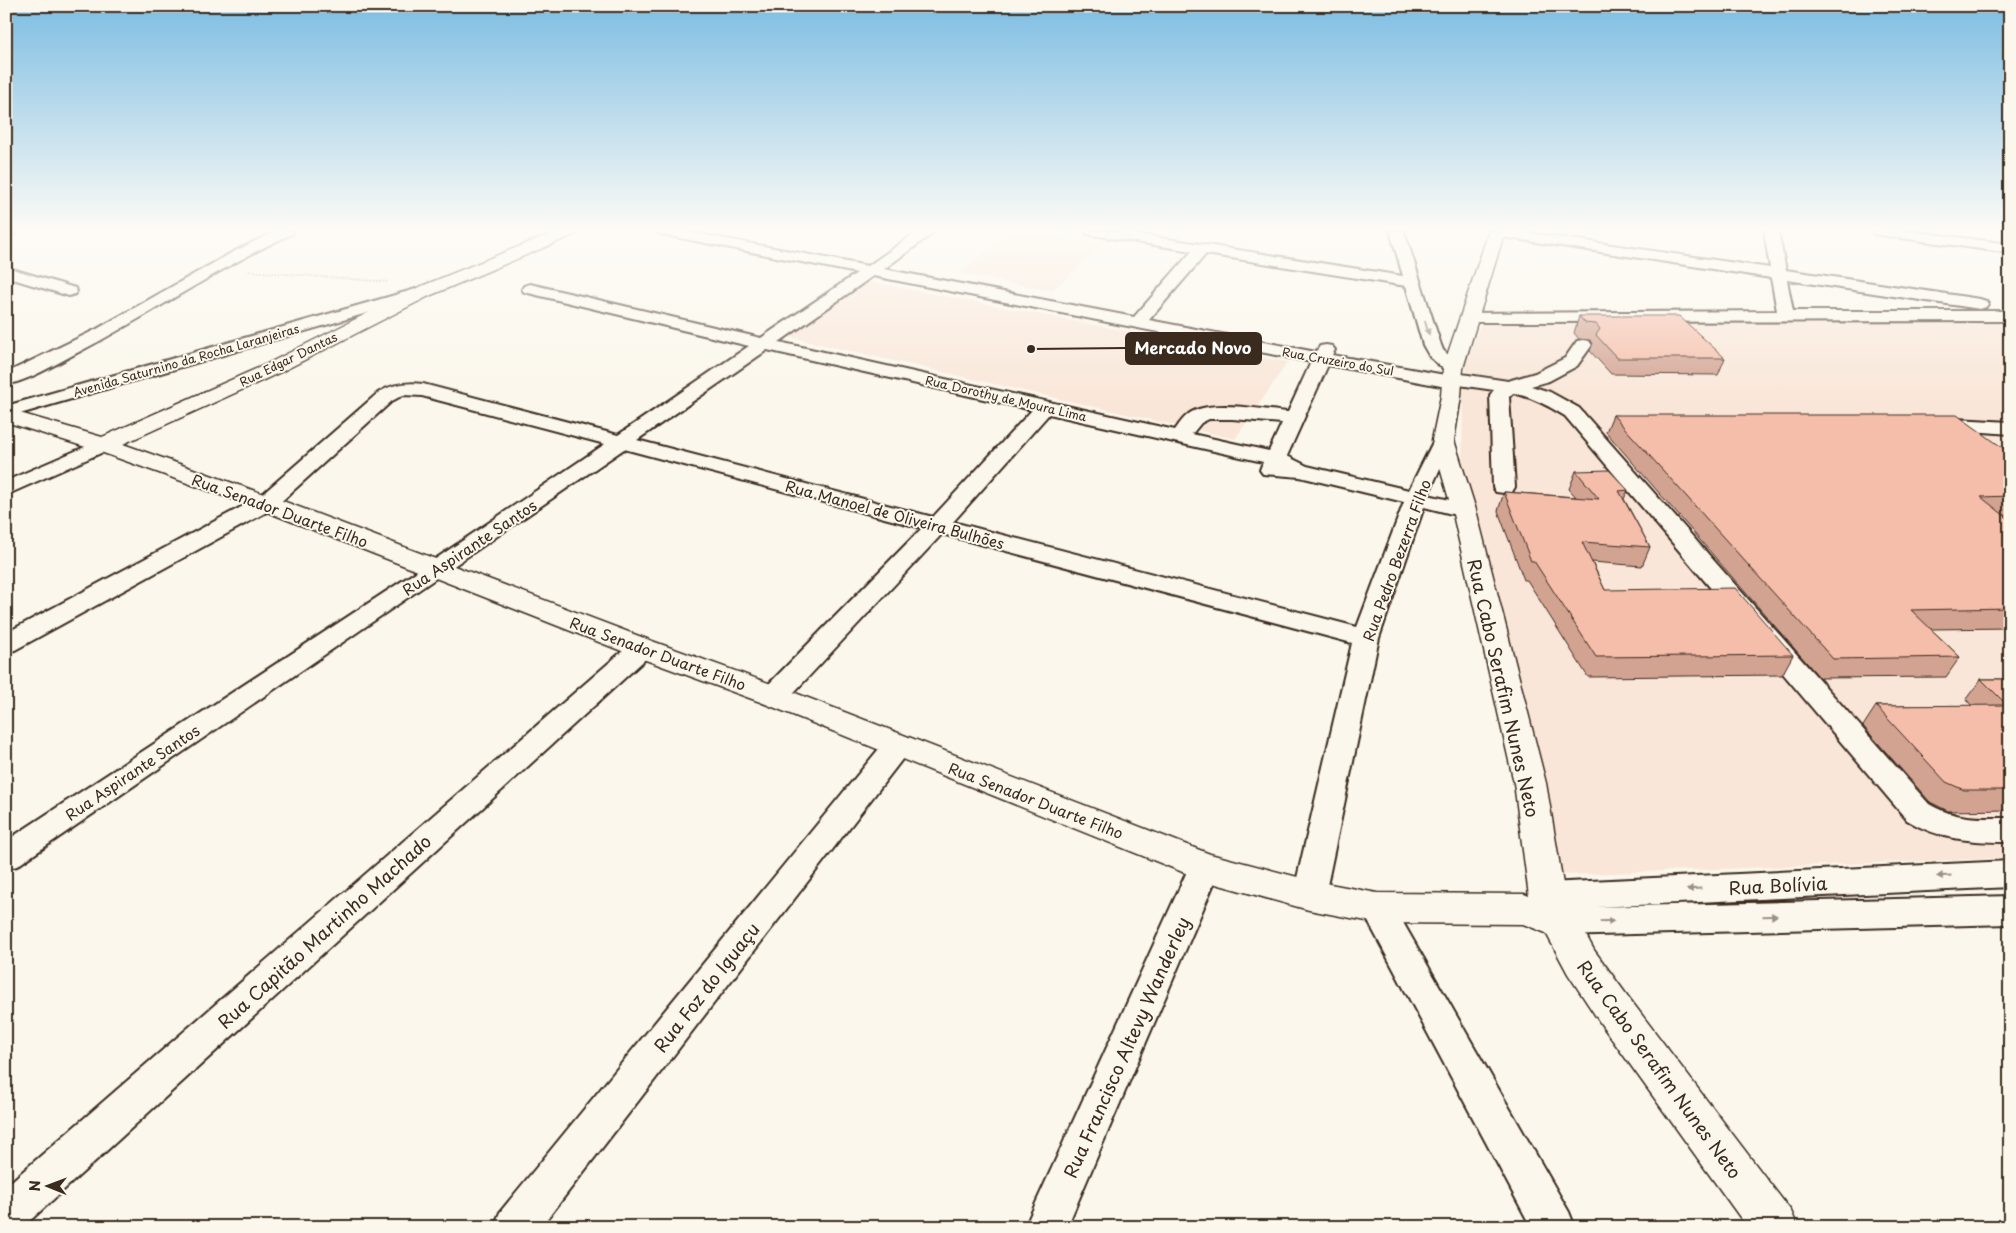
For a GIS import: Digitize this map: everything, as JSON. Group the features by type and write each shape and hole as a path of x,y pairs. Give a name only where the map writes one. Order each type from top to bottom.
{"main road":[{"name":"Rua Edgar Dantas","path":"103,445 274,368 429,289"},
{"name":"Rua Pedro Bezerra Filho","path":"1443,440 1452,375 1479,289"},
{"name":"Rua Senador Duarte Filho","path":"6,413 266,503 642,648 774,696 1205,866 1309,895 1377,908 1543,909"},
{"name":"Rua Cabo Serafim Nunes Neto","path":"1443,440 1464,510 1530,783 1543,909 1615,1011 1775,1227"}],"street":[{"path":"61,289 69,291"},
{"path":"6,380 61,355 112,328 178,289"},
{"name":"Avenida Saturnino da Rocha Laranjeiras","path":"6,413 428,289"},
{"name":"Rua Dorothy de Moura Lima","path":"530,289 752,344 1273,464"},
{"name":"Rua Aspirante Santos","path":"6,857 622,442 752,344 841,289"},
{"name":"Rua Cruzeiro do Sul","path":"988,289 1324,354 1510,386 1555,399 1592,424 1918,812 1932,822 1962,830 2010,830"},
{"path":"1142,318 1167,289"},
{"path":"1414,289 1432,345 1452,375"},
{"path":"1781,289 1786,317"},
{"path":"1878,289 2010,308"},
{"path":"1471,317 2010,316"},
{"path":"1504,487 1499,395 1510,386 1542,377 1571,362 1583,345"},
{"path":"1273,464 1324,354"},
{"name":"Rua Manoel de Oliveira Bulhões","path":"6,644 266,503 393,392 402,389 423,390 1366,638"},
{"path":"774,696 938,525 1041,411"},
{"name":"Rua Dorothy de Moura Lima","path":"1041,411 1180,437 1300,471 1464,510"},
{"path":"1180,437 1192,420 1202,414 1294,418"},
{"path":"1917,424 2010,428"},
{"name":"Rua Pedro Bezerra Filho","path":"1309,895 1366,638 1416,498 1443,440"},
{"name":"Rua Edgar Dantas","path":"6,489 103,445"},
{"name":"Rua Capitão Martinho Machado","path":"6,1214 642,648"},
{"name":"Rua Foz do Iguaçu","path":"515,1227 897,746"},
{"name":"Rua Francisco Altevy Wanderley","path":"1046,1227 1205,866"},
{"name":"Rua Bolívia","path":"1543,909 2010,874"},
{"path":"1978,875 2010,910"},
{"path":"1377,908 1552,1224"},
{"name":"Rua Bolívia","path":"1543,909 2010,910"}],"shaded area":[{"path":"852,289 906,289 1288,362 1235,439 785,336 837,296"},
{"path":"1039,289 1055,289 1052,291"},
{"path":"2010,320 2010,858 1560,875 1462,479 1463,379 1470,374 1463,367 1481,323"}],"building":[{"path":"1579,316 1679,316 1725,358 1617,358 1596,335 1600,329 1596,324 1585,323"},
{"path":"1613,415 1957,415 2010,453 2010,496 1981,497 2010,520 2010,608 1911,610 1960,657 1833,659"},
{"path":"1609,470 1628,490 1619,491 1650,547 1582,542 1605,590 1735,588 1793,655 1596,657 1534,561 1531,561 1504,492 1599,499 1576,471"},
{"path":"1981,679 2010,679 2010,790 1964,790 1946,782 1876,706 2007,705"}],"place":[{"name":"Mercado Novo","path":"1031,349"}]}
